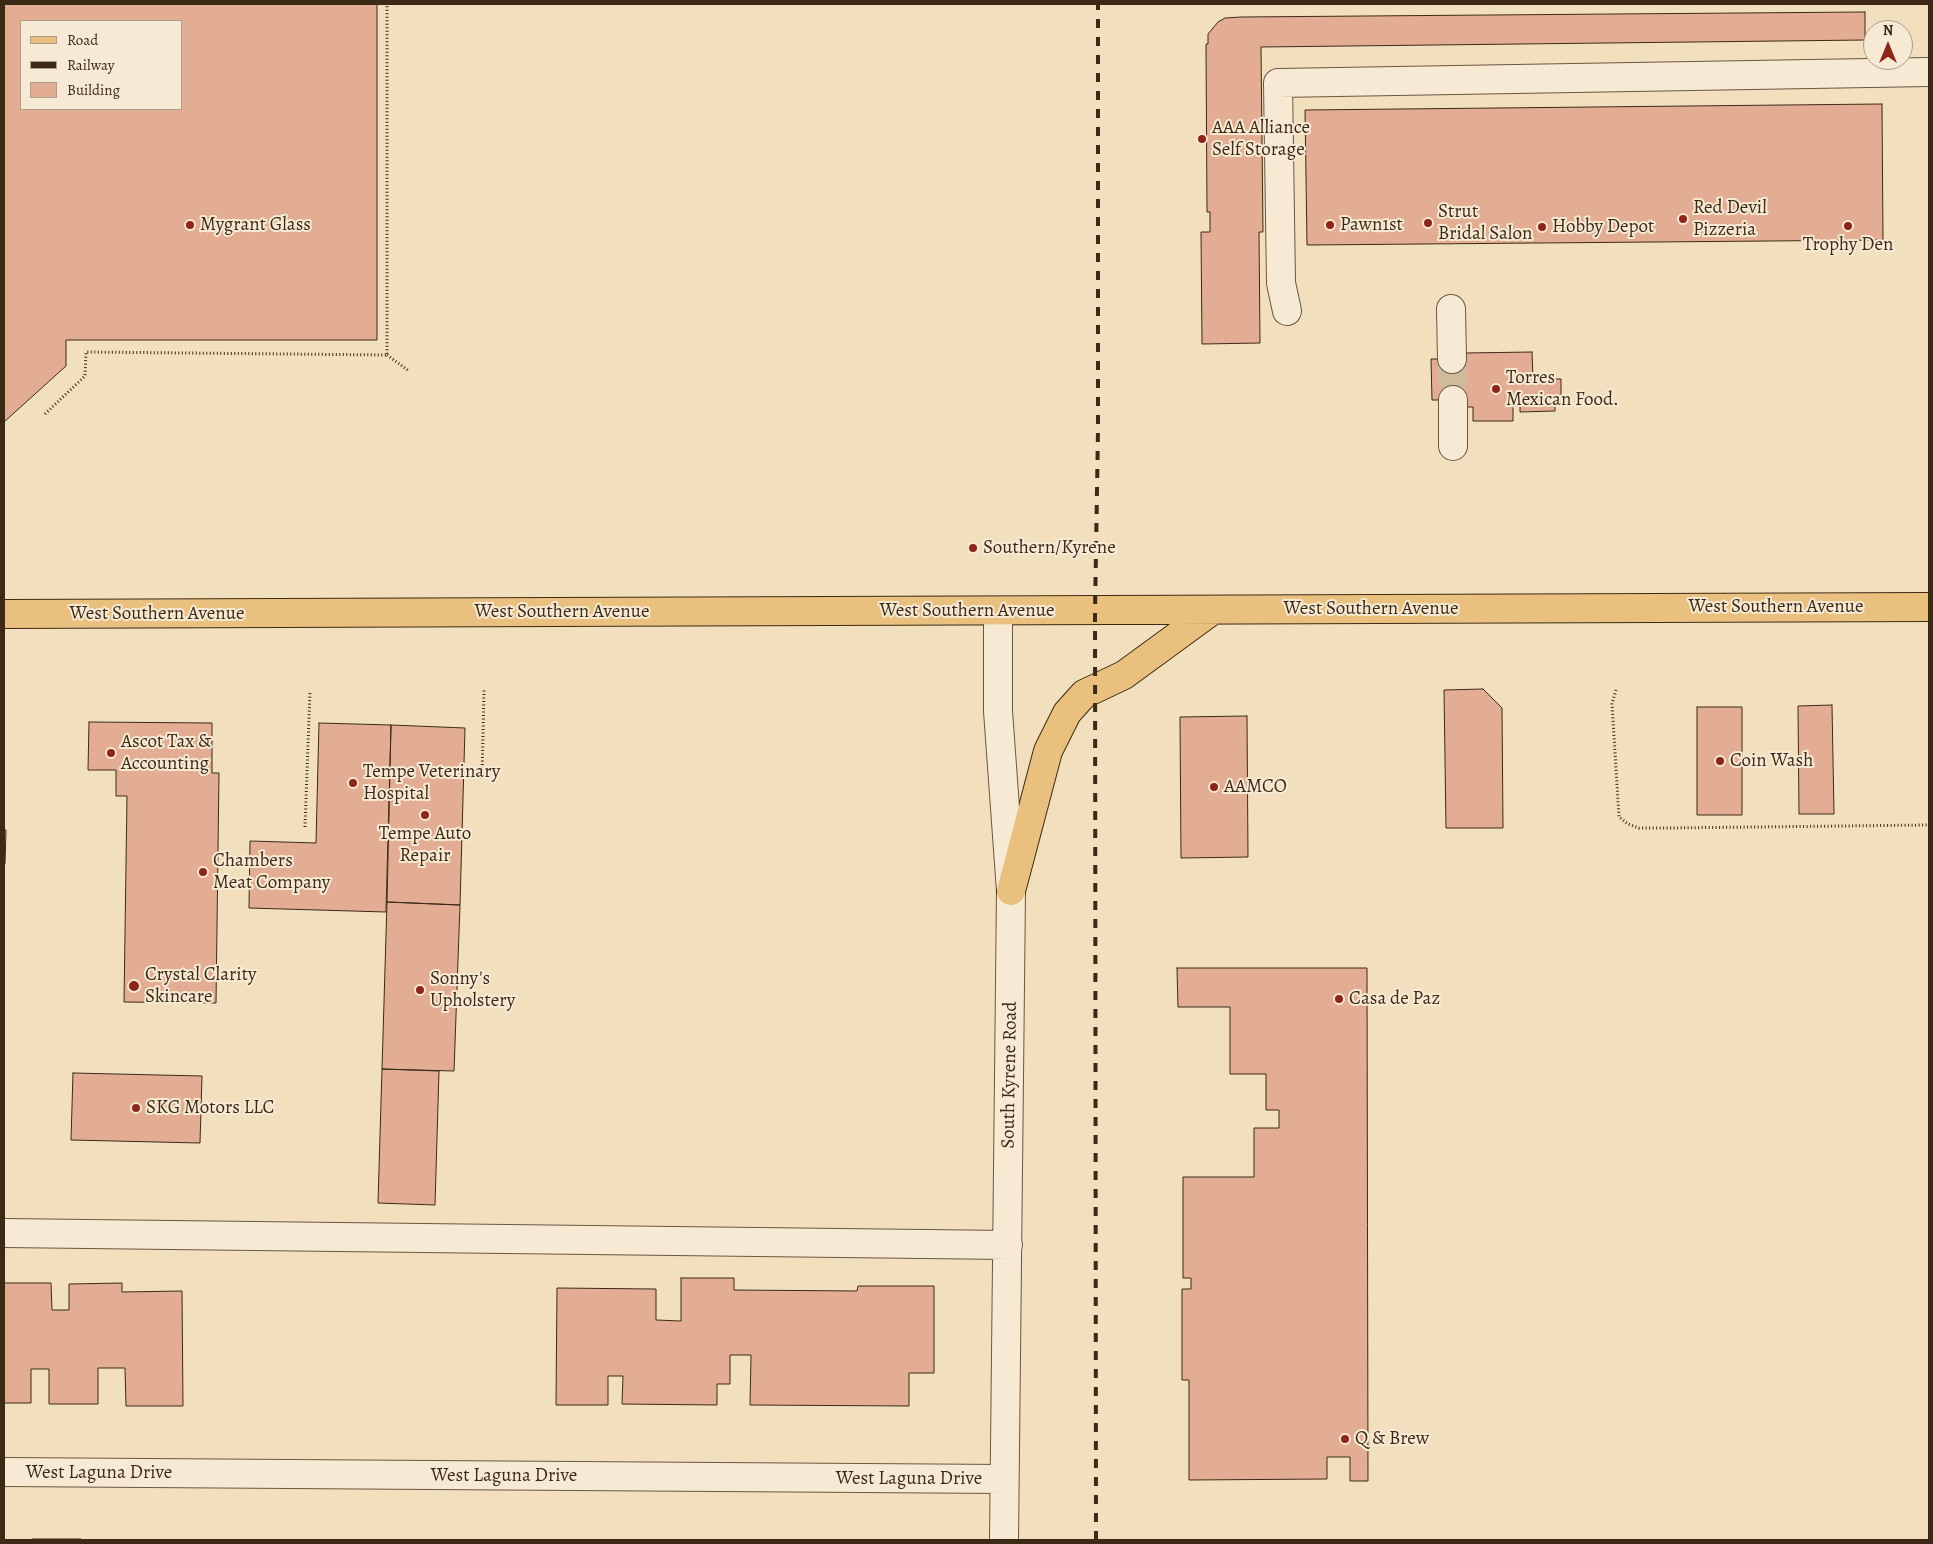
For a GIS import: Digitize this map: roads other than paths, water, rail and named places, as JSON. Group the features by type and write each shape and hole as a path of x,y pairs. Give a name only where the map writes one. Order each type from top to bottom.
{"main road":[{"name":"West Southern Avenue","path":"4,614 1929,607"},
{"path":"1011,891 1048,751 1067,713 1084,694 1124,675 1213,610"}],"street":[{"path":"1286,311 1281,283 1278,83 1929,72"},
{"path":"1451,310 1452,360"},
{"path":"1453,400 1453,446"},
{"name":"South Kyrene Road","path":"998,611 998,711 1011,891 1004,1540"},
{"path":"4,1233 1008,1245"},
{"name":"West Laguna Drive","path":"4,1472 1004,1479"}],"tunnel":[{"path":"1452,359 1453,400"}],"railway":[{"path":"1096,1540 1095,611 1098,431 1098,4"}],"place":[{"name":"AAA Alliance Self Storage","path":"1202,139"},
{"name":"Red Devil Pizzeria","path":"1683,219"},
{"name":"Strut Bridal Salon","path":"1428,223"},
{"name":"Mygrant Glass","path":"190,225"},
{"name":"Pawn1st","path":"1330,225"},
{"name":"Trophy Den","path":"1848,226"},
{"name":"Hobby Depot","path":"1542,227"},
{"name":"Torres Mexican Food.","path":"1496,389"},
{"name":"Southern/Kyrene","path":"973,548"},
{"name":"Ascot Tax & Accounting","path":"111,753"},
{"name":"Coin Wash","path":"1720,761"},
{"name":"Tempe Veterinary Hospital","path":"353,783"},
{"name":"AAMCO","path":"1214,787"},
{"name":"Tempe Auto Repair","path":"425,815"},
{"name":"Chambers Meat Company","path":"203,872"},
{"name":"Crystal Clarity Skincare","path":"134,986"},
{"name":"Sonny's Upholstery","path":"420,990"},
{"name":"Casa de Paz","path":"1339,999"},
{"name":"SKG Motors LLC","path":"136,1108"},
{"name":"Q & Brew","path":"1345,1439"}]}
